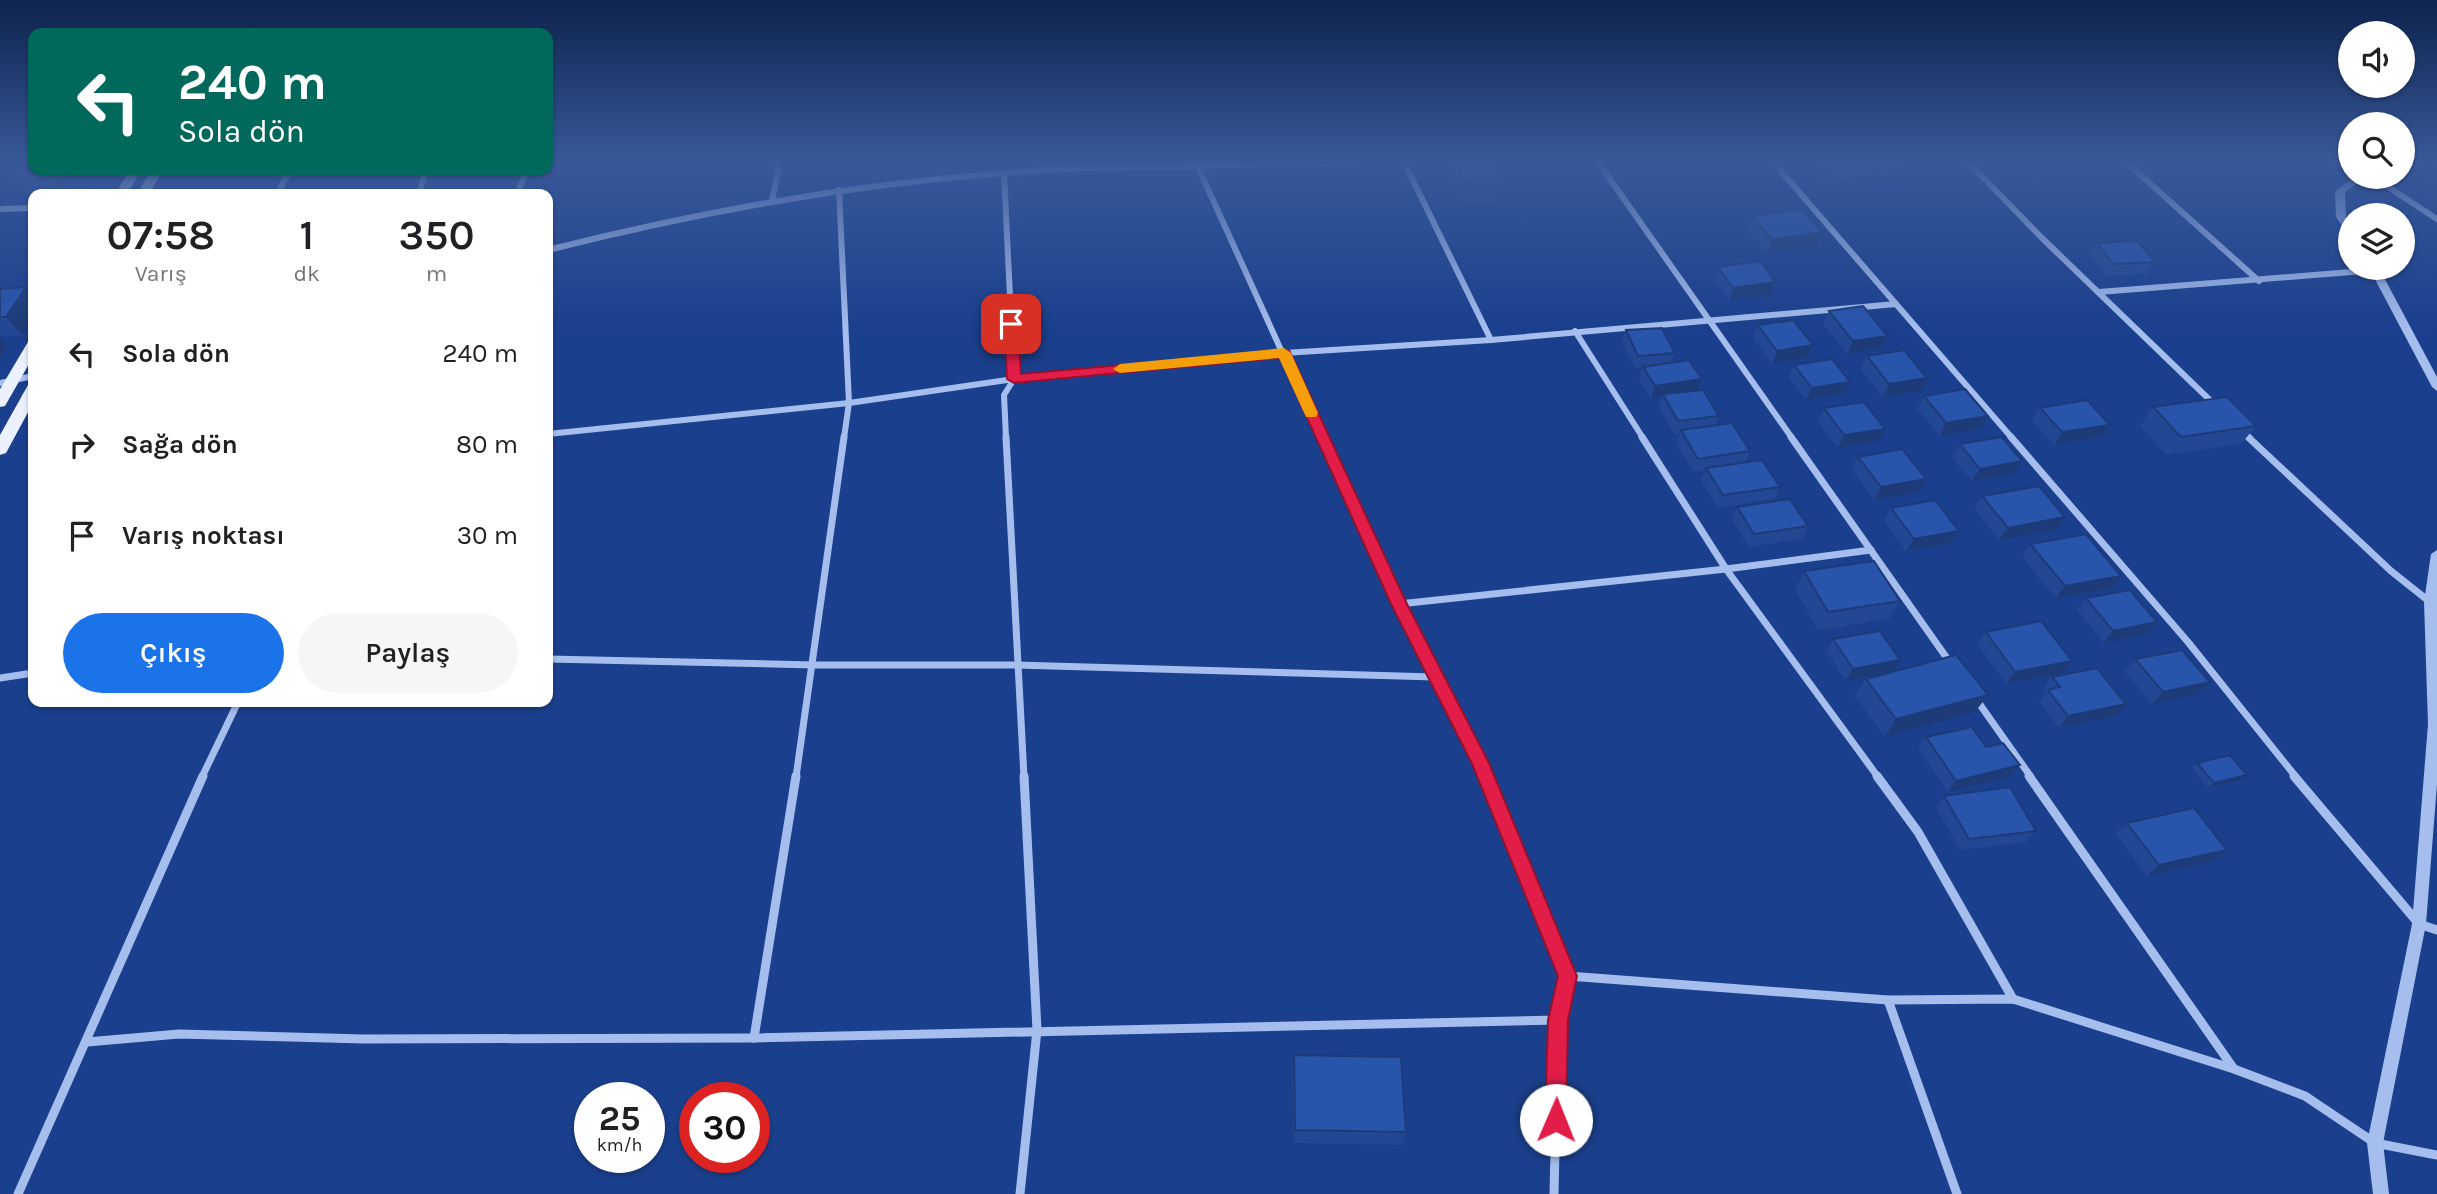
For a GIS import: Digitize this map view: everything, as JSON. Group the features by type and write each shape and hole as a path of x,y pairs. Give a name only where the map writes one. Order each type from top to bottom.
{"main road":[{"path":"0,402 6,382 28,352"},
{"path":"0,449 28,398"}],"street":[{"path":"553,249 683,218"},
{"path":"754,1038 814,665 849,403 841,218"},
{"path":"1006,218 1014,379 1004,395 1037,1030 1020,1194"},
{"path":"1221,218 1399,604 1480,763 1567,976 1558,1020 1554,1194"},
{"path":"1431,218 1491,340"},
{"path":"1637,218 1958,673"},
{"path":"1821,218 2188,642 2319,808 2418,923 2437,930"},
{"path":"2022,218 2217,407"},
{"path":"2188,218 2259,281"},
{"path":"2099,292 2338,273"},
{"path":"2381,280 2437,387"},
{"path":"553,433 849,403 1014,379 1284,353 1491,340 1896,304"},
{"path":"1575,331 1726,569 1918,832 2013,999"},
{"path":"6,382 28,377"},
{"path":"2235,425 2381,562 2430,603"},
{"path":"1399,604 1726,569 1871,550"},
{"path":"2381,1194 2375,1143 2418,923 2436,724 2430,603 2437,554"},
{"path":"553,659 814,665 1016,665 1434,677"},
{"path":"0,678 28,674"},
{"path":"1973,695 2234,1069"},
{"path":"18,1194 87,1042 165,857 236,707"},
{"path":"1567,976 1888,1000 2013,999 2234,1069 2305,1096 2375,1143 2437,1155"},
{"path":"1888,1000 1957,1194"},
{"path":"87,1042 179,1034 363,1039 754,1038 1558,1020"}],"building":[{"path":"1753,218 1809,218 1822,232 1772,240"},
{"path":"2137,241 2155,262 2113,264 2097,243"},
{"path":"1760,261 1775,282 1733,288 1718,267"},
{"path":"26,287 6,317 0,317 0,289"},
{"path":"1863,306 1888,336 1853,341 1829,311"},
{"path":"1793,320 1813,345 1777,351 1758,325"},
{"path":"1662,328 1675,353 1638,356 1626,330"},
{"path":"1904,350 1927,378 1889,384 1867,356"},
{"path":"1832,359 1850,382 1812,388 1794,365"},
{"path":"1689,360 1702,379 1655,386 1643,367"},
{"path":"1965,389 1988,416 1946,423 1924,396"},
{"path":"1703,390 1719,416 1678,421 1663,394"},
{"path":"2227,397 2256,426 2181,437 2153,407"},
{"path":"2087,400 2110,425 2062,432 2040,408"},
{"path":"1864,402 1885,429 1844,435 1824,408"},
{"path":"1732,423 1750,451 1698,459 1681,430"},
{"path":"2002,437 2022,461 1980,469 1960,444"},
{"path":"1902,449 1926,479 1881,487 1858,457"},
{"path":"1762,460 1780,487 1723,495 1706,468"},
{"path":"2039,486 2065,517 2008,528 1982,496"},
{"path":"1790,499 1808,526 1754,534 1737,507"},
{"path":"1935,500 1959,531 1914,539 1891,508"},
{"path":"2086,534 2121,576 2065,586 2030,544"},
{"path":"1874,561 1900,601 1828,612 1804,571"},
{"path":"2130,590 2157,622 2113,631 2086,598"},
{"path":"2041,621 2072,661 2015,672 1986,632"},
{"path":"1880,631 1900,660 1853,669 1833,639"},
{"path":"2182,650 2210,682 2163,692 2135,659"},
{"path":"1956,655 1988,695 1896,719 1866,679"},
{"path":"2097,668 2126,704 2068,716 2048,690 2060,687 2052,677"},
{"path":"1972,727 1986,747 2003,743 2020,765 1956,781 1926,737"},
{"path":"2230,755 2247,775 2214,783 2197,763"},
{"path":"2010,787 2036,831 1969,839 1944,796"},
{"path":"2194,808 2227,850 2159,865 2127,823"},
{"path":"1294,1055 1401,1057 1406,1132 1295,1130"}],"slow traffic":[{"path":"1120,369 1284,353 1311,413"}],"route":[{"path":"1011,324 1014,379 1284,353 1399,604 1480,763 1567,976 1558,1020 1556,1120"}]}
